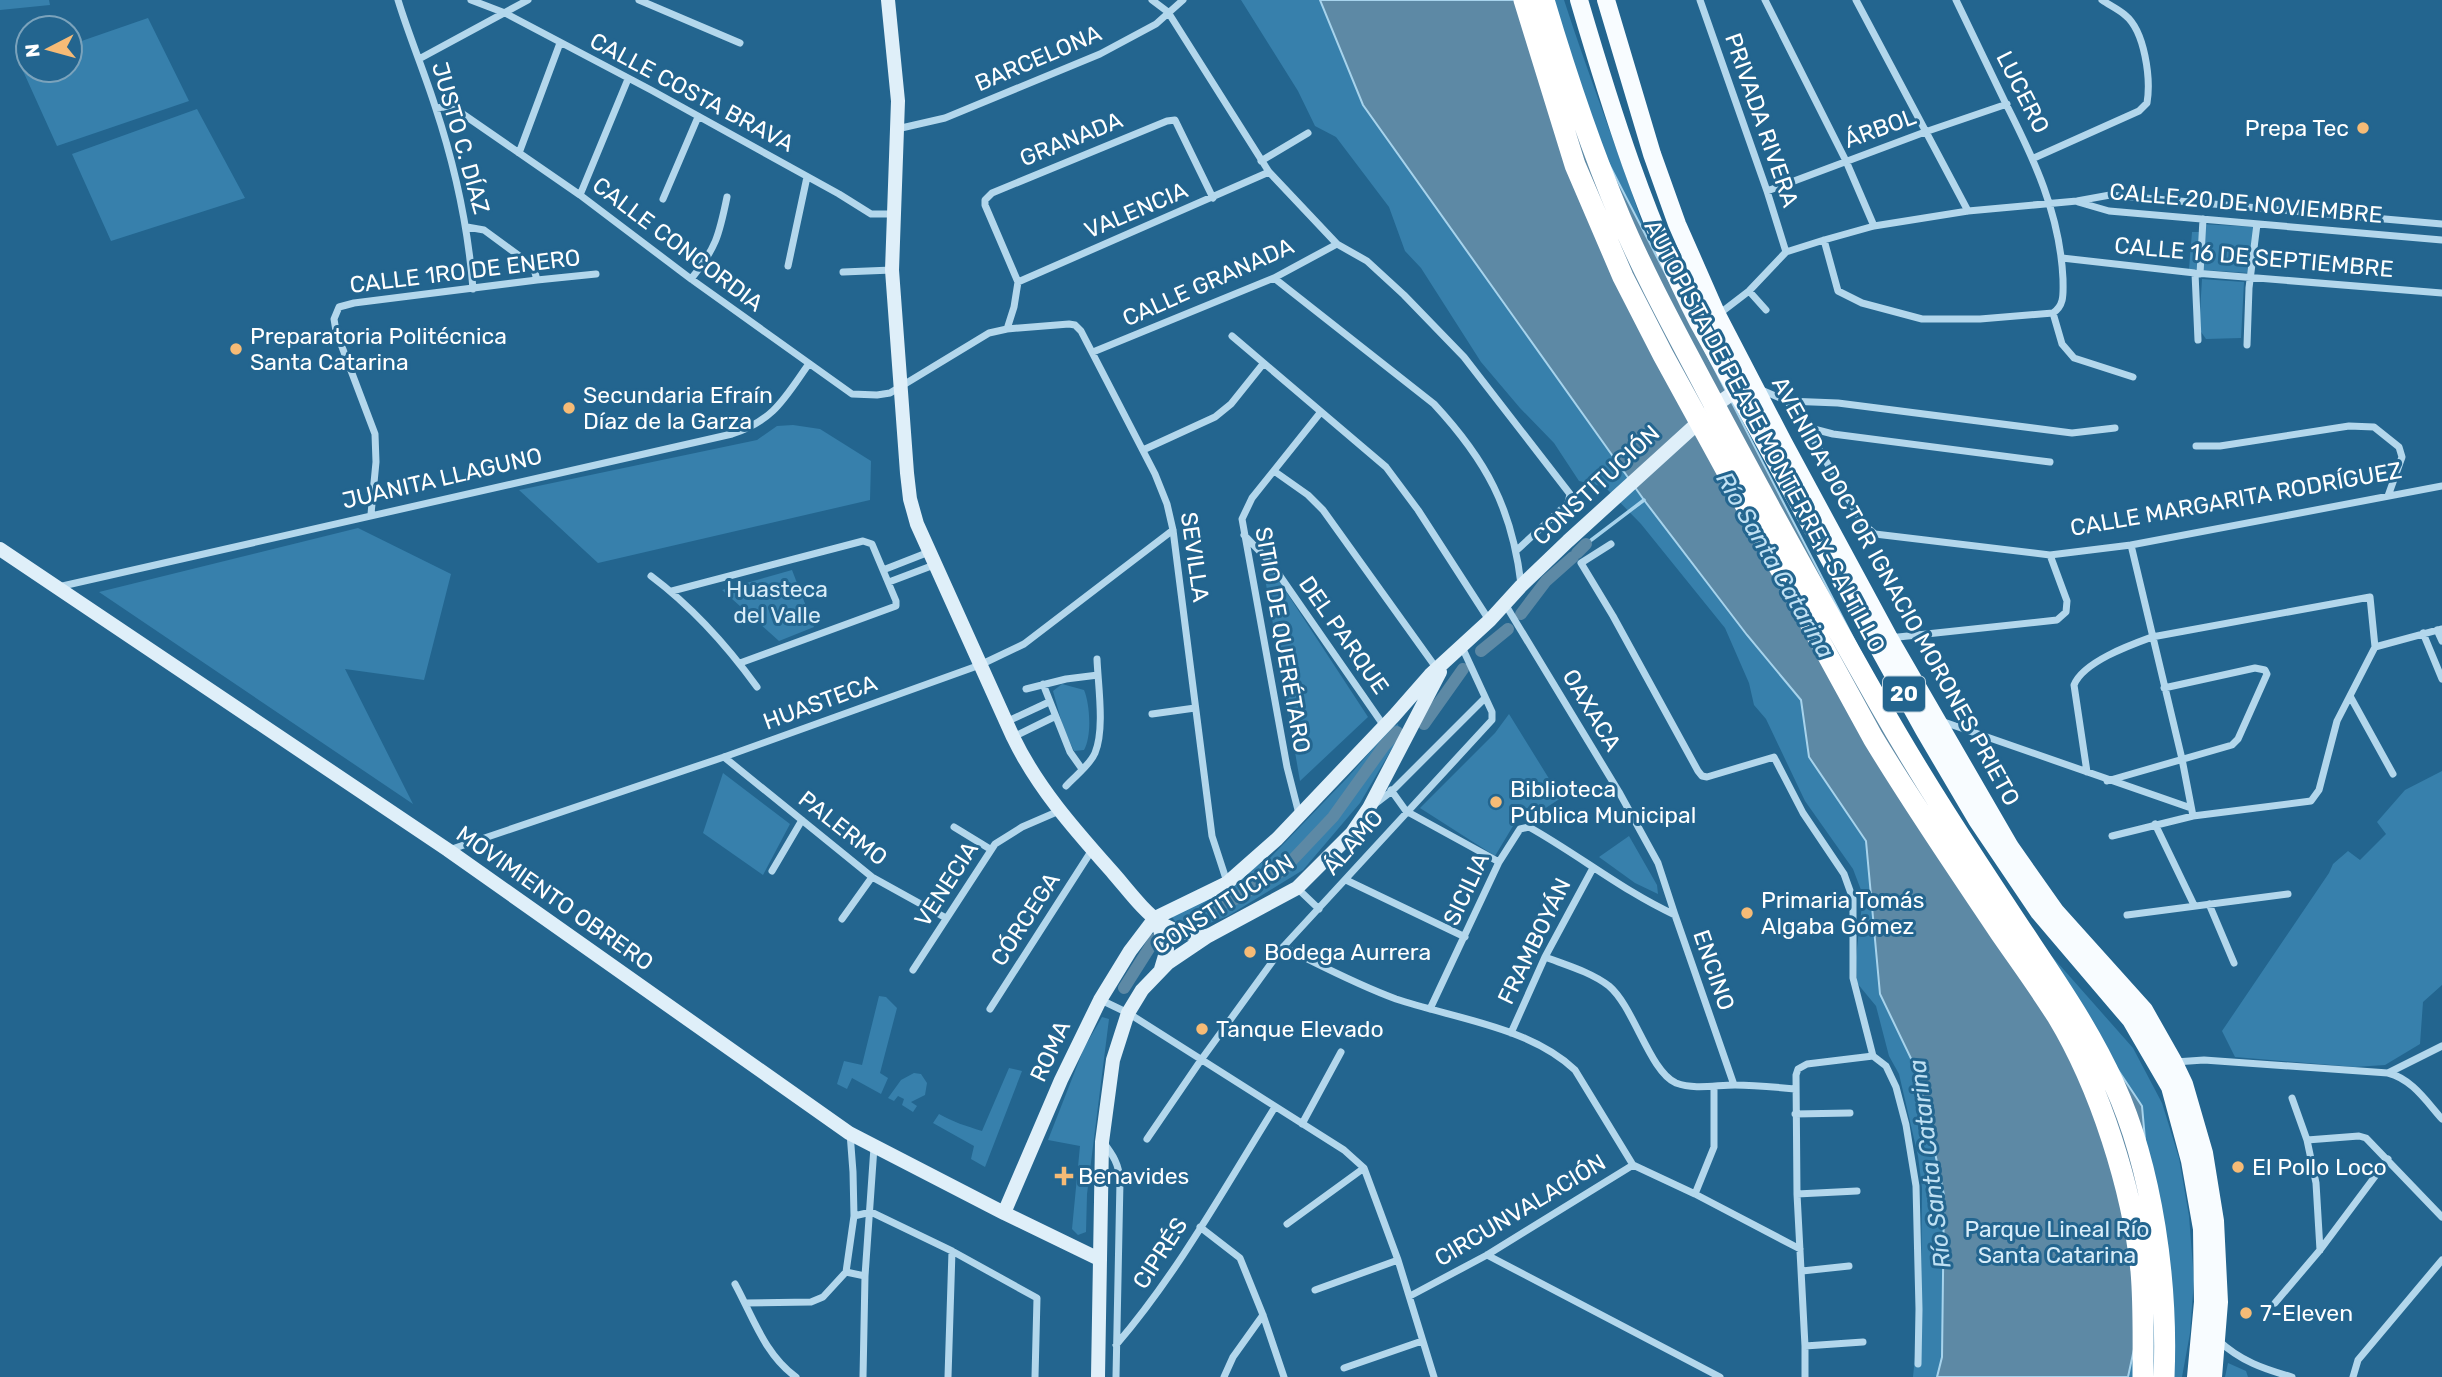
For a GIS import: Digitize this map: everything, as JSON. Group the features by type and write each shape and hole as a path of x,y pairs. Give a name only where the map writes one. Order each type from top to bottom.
{"highway":[{"name":"AUTOPISTA DE PEAJE MONTERREY-SALTILLO","path":"1524,0 1575,165 1623,277 1663,355 1887,761 2058,1017 2080,1062 2115,1150 2131,1216 2140,1271 2144,1335 2143,1377"},
{"name":"AUTOPISTA DE PEAJE MONTERREY-SALTILLO","path":"1544,0 1581,119 1620,218 1662,307 1731,437 1929,790 2083,1023 2115,1086 2141,1161 2160,1259 2166,1331 2164,1377"}],"main road":[{"name":"AVENIDA DOCTOR IGNACIO MORONES PRIETO","path":"1579,0 1631,164 1677,281 1729,396 1977,820 2039,912 2131,1020 2170,1087 2190,1161 2202,1228 2203,1302 2196,1377"},
{"name":"AVENIDA DOCTOR IGNACIO MORONES PRIETO","path":"1606,0 1652,154 1696,271 1889,638 2005,838 2037,886 2076,937 2144,1010 2174,1063 2204,1153 2215,1221 2219,1302 2213,1377"}],"street":[{"name":"JUSTO C. DÍAZ","path":"398,0 436,108 467,228 473,289"},
{"name":"CALLE COSTA BRAVA","path":"471,0 505,13 871,214 893,214"},
{"path":"419,58 528,0"},
{"path":"639,0 740,43"},
{"path":"888,0 898,101 892,270 910,499 917,524 1013,737 1026,763 1059,811 1155,918 1177,931 1208,936"},
{"path":"1152,0 1168,12 1269,172 1337,244 1367,261 1464,357 1570,494 1568,503 1517,550"},
{"name":"BARCELONA","path":"897,129 945,118 1046,78 1156,24 1183,0"},
{"name":"PRIVADA RIVERA","path":"1700,0 1786,252"},
{"path":"1765,0 1846,161 1874,226"},
{"path":"1856,0 1968,211"},
{"name":"LUCERO","path":"1956,0 2034,158 2050,204 2062,258 2062,303 2053,313"},
{"path":"2034,158 2139,111 2147,103 2147,63 2138,35 2126,16 2102,0"},
{"path":"519,153 560,43"},
{"path":"580,195 628,79"},
{"name":"ÁRBOL","path":"1767,191 2007,104"},
{"name":"CALLE CONCORDIA","path":"436,108 457,110 580,195 808,365 852,394 877,395 900,388"},
{"path":"663,199 698,117"},
{"name":"GRANADA","path":"1017,282 985,205 985,200 992,193 1175,120 1213,198"},
{"path":"1261,161 1308,133"},
{"name":"VALENCIA","path":"1017,282 1269,172"},
{"path":"788,266 807,177"},
{"name":"CALLE 20 DE NOVIEMBRE","path":"2077,201 2110,195 2442,225"},
{"path":"691,279 715,247 727,197"},
{"path":"1717,315 1749,291 1786,252 1874,226 1968,211 2077,201"},
{"name":"CALLE 20 DE NOVIEMBRE","path":"2077,201 2109,211 2442,240"},
{"path":"2198,340 2198,274 2203,219"},
{"path":"2246,345 2250,277 2257,224"},
{"path":"467,228 484,230 529,263 537,280"},
{"path":"1824,240 1838,291 1862,303 1922,319 1980,319 2053,313 2062,344 2074,358 2133,377"},
{"name":"CALLE GRANADA","path":"1093,352 1274,278 1337,244"},
{"name":"CALLE 16 DE SEPTIEMBRE","path":"2062,258 2198,274 2442,293"},
{"path":"843,272 892,270"},
{"name":"CALLE 1RO DE ENERO","path":"371,514 377,446 370,419 336,331 334,319 340,307 354,303 596,274"},
{"path":"1274,278 1414,387 1457,429 1484,468 1504,507 1517,550 1521,586"},
{"path":"900,388 989,334 1007,329 1014,307 1017,282"},
{"path":"1749,291 1766,310"},
{"name":"SEVILLA","path":"1007,329 1075,325 1093,352 1167,504 1173,530 1212,836 1227,883"},
{"path":"1232,336 1386,467 1418,510 1490,620"},
{"path":"1143,450 1215,417 1226,409 1263,364"},
{"name":"JUANITA LLAGUNO","path":"57,587 743,430 768,417 808,365"},
{"path":"1729,396 1756,387"},
{"name":"CALLE MARGARITA RODRÍGUEZ","path":"1756,387 1787,401 1806,427 1863,524 1875,534 2050,555 2131,545 2442,486"},
{"name":"CONSTITUCIÓN","path":"1155,918 1227,883 1277,839 1521,586 1729,396"},
{"path":"1787,401 1838,403 2072,433 2115,428"},
{"name":"SITIO DE QUERÉTARO","path":"1299,814 1287,767 1244,534 1244,512 1320,413"},
{"path":"2196,446 2220,446 2349,426 2374,426 2399,447 2402,457 2388,496"},
{"path":"1806,427 1833,434 2050,462"},
{"path":"1274,471 1308,495 1323,510 1440,668"},
{"name":"HUASTECA","path":"448,850 724,757 980,665 1024,644 1173,530"},
{"name":"DEL PARQUE","path":"1244,534 1271,563 1389,721"},
{"path":"672,592 867,541 874,547 896,601 894,608 740,663"},
{"path":"1611,544 1581,563 1703,776 1774,757 1803,813 1850,886 1853,900 1853,978 1873,1056 1885,1066 1896,1087 1906,1125 1916,1186 1918,1364"},
{"path":"2131,545 2192,812"},
{"name":"MOVIMIENTO OBRERO","path":"0,549 448,850 849,1133 1099,1259"},
{"path":"1889,638 2052,622 2066,612 2067,601 2050,555"},
{"path":"883,570 931,559"},
{"path":"888,582 931,559"},
{"path":"651,576 672,592 740,663 757,687"},
{"path":"2087,772 2074,691 2079,676 2120,650 2152,637 2370,597 2375,646 2337,721 2319,790 2313,800 2192,812 2112,836"},
{"name":"OAXACA","path":"1504,604 1619,792 1658,863 1675,915"},
{"path":"2375,646 2439,630 2442,641"},
{"path":"2423,633 2442,679"},
{"name":"ÁLAMO","path":"1147,1139 1200,1060 1283,947 1492,720 1493,715 1462,646"},
{"path":"1066,786 1096,753 1099,738 1097,659"},
{"name":"CONSTITUCIÓN","path":"1098,1377 1102,1142 1113,1060 1128,1013 1142,990 1160,971 1208,936 1297,888 1352,833 1387,787 1408,732 1440,668"},
{"path":"2107,781 2229,747 2236,742 2266,680 2266,672 2255,668 2164,688"},
{"path":"1026,689 1066,678 1098,675"},
{"path":"1043,684 1070,752 1082,769"},
{"path":"2350,696 2393,774"},
{"path":"1485,698 1387,787 1406,811 1499,862"},
{"path":"1006,722 1049,702"},
{"path":"1152,714 1195,708"},
{"path":"1013,737 1054,717"},
{"path":"1934,718 2192,812"},
{"path":"1389,721 1402,719 1408,732"},
{"name":"PALERMO","path":"724,757 872,877 946,918"},
{"name":"VENECIA","path":"913,970 990,849 1022,827 1059,811"},
{"path":"772,871 802,820"},
{"path":"2155,824 2194,905"},
{"path":"954,827 990,849"},
{"name":"ENCINO","path":"1523,827 1529,827 1571,850 1650,903 1675,915 1734,1085"},
{"name":"SICILIA","path":"1430,1009 1499,862 1523,827"},
{"name":"CÓRCEGA","path":"990,1009 1092,849"},
{"name":"FRAMBOYÁN","path":"1511,1033 1545,957 1593,867"},
{"path":"842,919 872,877"},
{"path":"1346,880 1465,937"},
{"path":"1297,888 1319,909"},
{"path":"2127,915 2288,894"},
{"path":"2208,904 2234,963"},
{"path":"1155,918 1167,949 1160,971"},
{"name":"ROMA","path":"1004,1213 1061,1080 1100,1000 1124,960 1155,918"},
{"path":"1283,947 1370,988 1430,1009 1477,1020 1558,1056 1575,1070 1633,1165"},
{"path":"1545,957 1593,976 1609,986 1625,1005 1658,1063 1673,1082 1714,1087 1734,1085 1794,1089"},
{"path":"1100,1000 1128,1013 1344,1150 1364,1168 1287,1224"},
{"path":"2388,1073 2442,1046"},
{"path":"1302,1124 1341,1052"},
{"path":"1805,1377 1797,1194 1794,1089 1796,1075 1802,1066 1873,1056"},
{"path":"2174,1063 2204,1060 2388,1073 2400,1076 2408,1082 2442,1119"},
{"path":"1695,1194 1714,1147 1714,1087"},
{"path":"2292,1097 2307,1140 2316,1183 2320,1250"},
{"name":"CIPRÉS","path":"1116,1345 1141,1315 1200,1227 1275,1107"},
{"path":"1795,1114 1850,1113"},
{"path":"745,1303 811,1302 823,1297 846,1272 853,1216 853,1172 849,1133"},
{"path":"2307,1140 2359,1136 2372,1142 2442,1217"},
{"path":"1102,1142 1114,1156 1119,1168 1116,1377"},
{"path":"863,1377 865,1276 874,1147"},
{"path":"2275,1303 2320,1250 2388,1159"},
{"name":"CIRCUNVALACIÓN","path":"1410,1296 1488,1255 1633,1165 1800,1249"},
{"name":"CIRCUNVALACIÓN","path":"1364,1168 1398,1260 1434,1377"},
{"path":"1797,1194 1857,1191"},
{"path":"853,1216 871,1212 952,1251 1037,1298 1035,1377"},
{"path":"1200,1227 1240,1258 1284,1377"},
{"path":"948,1377 952,1251"},
{"path":"1488,1255 1720,1377"},
{"path":"1099,1259 1117,1265"},
{"path":"1315,1290 1398,1260"},
{"path":"2353,1377 2358,1360 2442,1260"},
{"path":"1802,1270 1849,1266"},
{"path":"846,1272 865,1276"},
{"path":"735,1284 775,1357 796,1377"},
{"path":"1224,1377 1233,1357 1263,1315"},
{"path":"2216,1338 2258,1368 2292,1377"},
{"path":"1344,1368 1422,1341"},
{"path":"1805,1346 1863,1342"},
{"path":"2256,1377 2258,1368"}],"green space":[{"path":"0,0 49,0 50,5 0,10"},
{"name":"Río Santa Catarina","path":"1241,0 1564,0 1656,267 1859,655 1943,803 2049,953 2133,1048 2162,1103 2179,1158 2189,1216 2194,1280 2190,1333 2182,1377 1913,1377 1921,1296 1922,1188 1918,1156 1899,1074 1889,1056 1876,1006 1857,983 1856,957 1862,905 1861,890 1853,869 1805,801 1766,719 1754,705 1749,683 1725,628 1641,524 1605,487 1579,481 1554,443 1481,362 1421,268 1405,251 1389,207 1336,137 1315,126 1298,91"},
{"path":"148,18 189,101 57,146 29,84 84,84 84,40"},
{"path":"197,109 245,198 111,241 72,154"},
{"path":"2200,224 2255,227 2249,273 2189,269 2192,232 2199,232"},
{"path":"2202,279 2244,282 2241,338 2206,339 2199,329"},
{"path":"793,425 820,429 871,461 870,500 598,563 519,490 757,440 777,426"},
{"path":"358,528 451,574 424,680 345,669 413,804 99,592"},
{"path":"1262,561 1268,564 1368,717 1300,781"},
{"name":"Huasteca del Valle","path":"792,570 814,627 779,641 722,590"},
{"path":"1062,684 1084,690 1086,696 1089,729 1084,750 1074,751 1063,727 1053,691"},
{"path":"1509,714 1561,798 1538,813 1519,816 1495,856 1420,808 1495,733"},
{"path":"1398,724 1400,735 1360,803 1303,870 1228,916 1202,926 1178,925 1171,916 1270,858 1392,727"},
{"path":"2442,771 2442,985 2423,1002 2420,1044 2385,1065 2355,1067 2235,1057 2222,1031 2333,864 2348,851 2360,860 2386,834 2377,822 2405,790"},
{"path":"723,773 790,824 763,875 703,833"},
{"path":"1629,836 1657,885 1658,894 1635,883 1599,857"},
{"path":"879,996 886,997 897,1008 880,1073 888,1078 881,1094 852,1078 847,1089 837,1084 844,1061 862,1065"},
{"path":"1102,1017 1109,1019 1087,1194 1086,1232 1078,1235 1072,1229 1080,1146 1048,1140 1084,1048"},
{"path":"1009,1068 1022,1071 985,1167 971,1159 974,1146 933,1123 939,1114 982,1131"},
{"path":"914,1073 921,1074 927,1083 925,1095 911,1102 917,1106 913,1112 902,1105 904,1099 898,1096 894,1101 888,1098 901,1080"},
{"path":"2228,1363 2246,1371 2248,1377 2225,1377"}],"water":[{"name":"Río Santa Catarina","path":"1320,0 1521,0 1594,135 1930,787 2142,1106 2155,1252 2128,1377 1937,1377 1942,1357 1944,1195 1918,1073 1880,994 1866,841 1809,757 1801,700 1747,635 1644,500 1363,105"}],"waterway":[{"path":"1586,544 1644,500"},
{"path":"1577,553 1586,544"},
{"path":"1521,614 1546,581 1573,557"},
{"path":"1481,651 1508,629"},
{"path":"1424,724 1463,669"},
{"path":"1211,907 1235,899 1283,870 1333,817 1397,732"},
{"path":"1124,988 1155,939"}],"place":[{"name":"Prepa Tec","path":"2363,128"},
{"name":"Preparatoria Politécnica Santa Catarina","path":"236,349"},
{"name":"Secundaria Efraín Díaz de la Garza","path":"569,408"},
{"name":"Biblioteca Pública Municipal","path":"1496,802"},
{"name":"Primaria Tomás Algaba Gómez","path":"1747,913"},
{"name":"Bodega Aurrera","path":"1250,952"},
{"name":"Tanque Elevado","path":"1202,1029"},
{"name":"El Pollo Loco","path":"2238,1167"},
{"name":"Benavides","path":"1064,1176"},
{"name":"7-Eleven","path":"2246,1313"}],"park label":[{"name":"Parque Lineal Río Santa Catarina","path":"2057,1242"}]}
